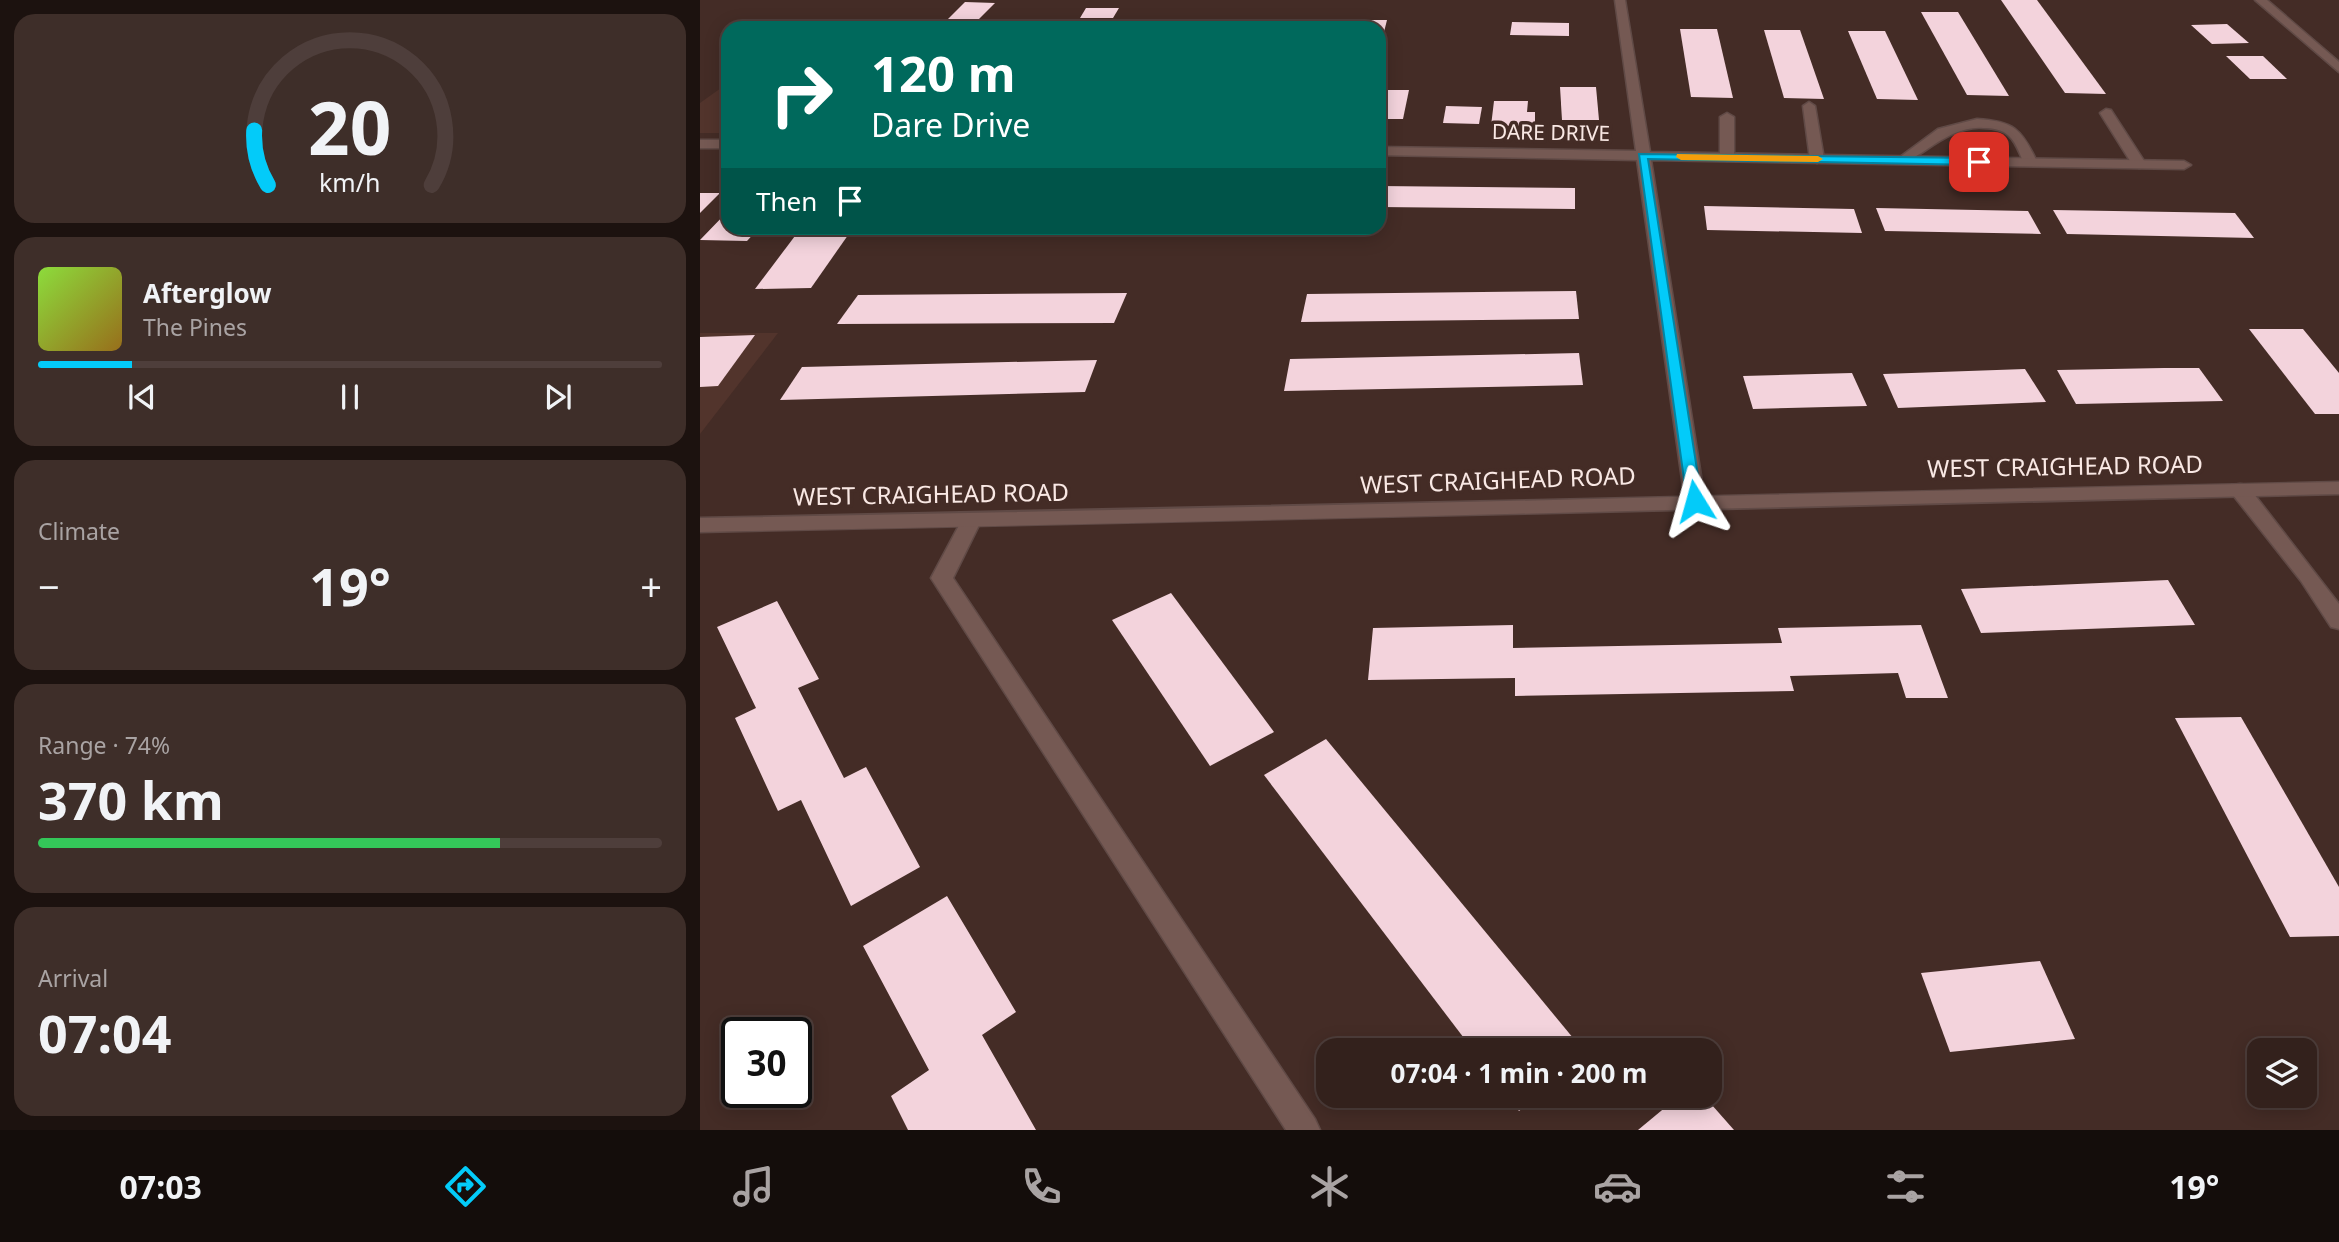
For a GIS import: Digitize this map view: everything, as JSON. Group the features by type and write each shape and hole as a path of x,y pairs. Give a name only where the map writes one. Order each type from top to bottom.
{"street":[{"path":"1620,0 1695,501"},
{"path":"2260,0 2339,68"},
{"path":"1809,106 1817,159"},
{"path":"2106,113 2139,164"},
{"path":"1727,117 1727,158"},
{"path":"1903,160 1940,131 1956,125 1979,122 2010,130 2016,135 2030,162"},
{"path":"700,144 721,144"},
{"name":"DARE DRIVE","path":"1386,151 2184,165"},
{"name":"WEST CRAIGHEAD ROAD","path":"700,524 971,521 1695,501 2339,488"},
{"path":"2240,490 2308,576 2339,621"},
{"path":"971,521 942,578 1304,1130"}],"shaded area":[{"path":"721,88 721,133 700,133 700,103"},
{"path":"700,333 778,333 700,434"}],"building":[{"path":"2001,0 2037,0 2106,94 2065,93"},
{"path":"965,2 995,3 977,21 946,21"},
{"path":"1086,8 1119,8 1113,18 1080,18"},
{"path":"1921,12 1958,12 2009,96 1967,95"},
{"path":"1387,20 1386,24 1386,21 1338,21"},
{"path":"1512,22 1569,23 1569,36 1510,35"},
{"path":"2227,24 2249,43 2212,44 2191,25"},
{"path":"1680,29 1717,29 1733,98 1691,97"},
{"path":"1764,30 1800,30 1824,99 1784,98"},
{"path":"1848,31 1885,31 1918,100 1877,99"},
{"path":"2226,56 2263,56 2287,79 2250,79"},
{"path":"1560,87 1596,87 1599,120 1562,120"},
{"path":"1386,90 1409,90 1403,119 1386,119"},
{"path":"1494,101 1528,101 1527,112 1535,112 1535,123 1526,123 1526,126 1491,126"},
{"path":"1446,106 1482,107 1479,124 1443,123"},
{"path":"1386,186 1575,188 1575,209 1386,207"},
{"path":"700,193 720,193 700,213"},
{"path":"1704,206 1854,209 1862,233 1707,230"},
{"path":"1876,208 2028,211 2041,234 1885,231"},
{"path":"2053,210 2235,213 2254,238 2067,234"},
{"path":"721,218 721,235 753,235 747,241 700,240"},
{"path":"796,235 848,235 811,288 755,289"},
{"path":"1576,291 1579,319 1301,322 1307,294"},
{"path":"1127,293 1114,323 837,324 858,295"},
{"path":"2249,329 2303,329 2339,373 2339,414 2315,414"},
{"path":"755,335 718,386 700,387 700,337"},
{"path":"1579,353 1583,385 1284,391 1290,359"},
{"path":"1097,360 1085,392 780,400 802,367"},
{"path":"2199,368 2223,401 2076,404 2057,370"},
{"path":"2025,369 2046,402 1898,408 1883,374"},
{"path":"1852,373 1867,406 1753,409 1743,376"},
{"path":"2168,580 2195,625 1981,633 1961,589"},
{"path":"1171,593 1274,732 1210,766 1112,620"},
{"path":"777,601 819,679 798,688 844,778 866,767 920,867 851,906 801,800 778,811 735,718 756,708 717,627"},
{"path":"1513,625 1513,648 1782,643 1778,628 1921,625 1948,698 1906,698 1898,673 1790,676 1794,691 1515,696 1515,678 1368,680 1373,628"},
{"path":"2241,717 2339,887 2339,936 2290,937 2175,718"},
{"path":"1326,739 1573,1038 1464,1038 1264,775"},
{"path":"947,896 1016,1012 982,1035 1036,1130 908,1130 891,1096 929,1070 863,946"},
{"path":"2040,961 2075,1039 1950,1052 1921,973"},
{"path":"1665,1108 1715,1108 1734,1130 1638,1130"}],"slow traffic":[{"path":"1681,157 1818,159"}],"route":[{"path":"1695,501 1643,156 1979,162"}]}
